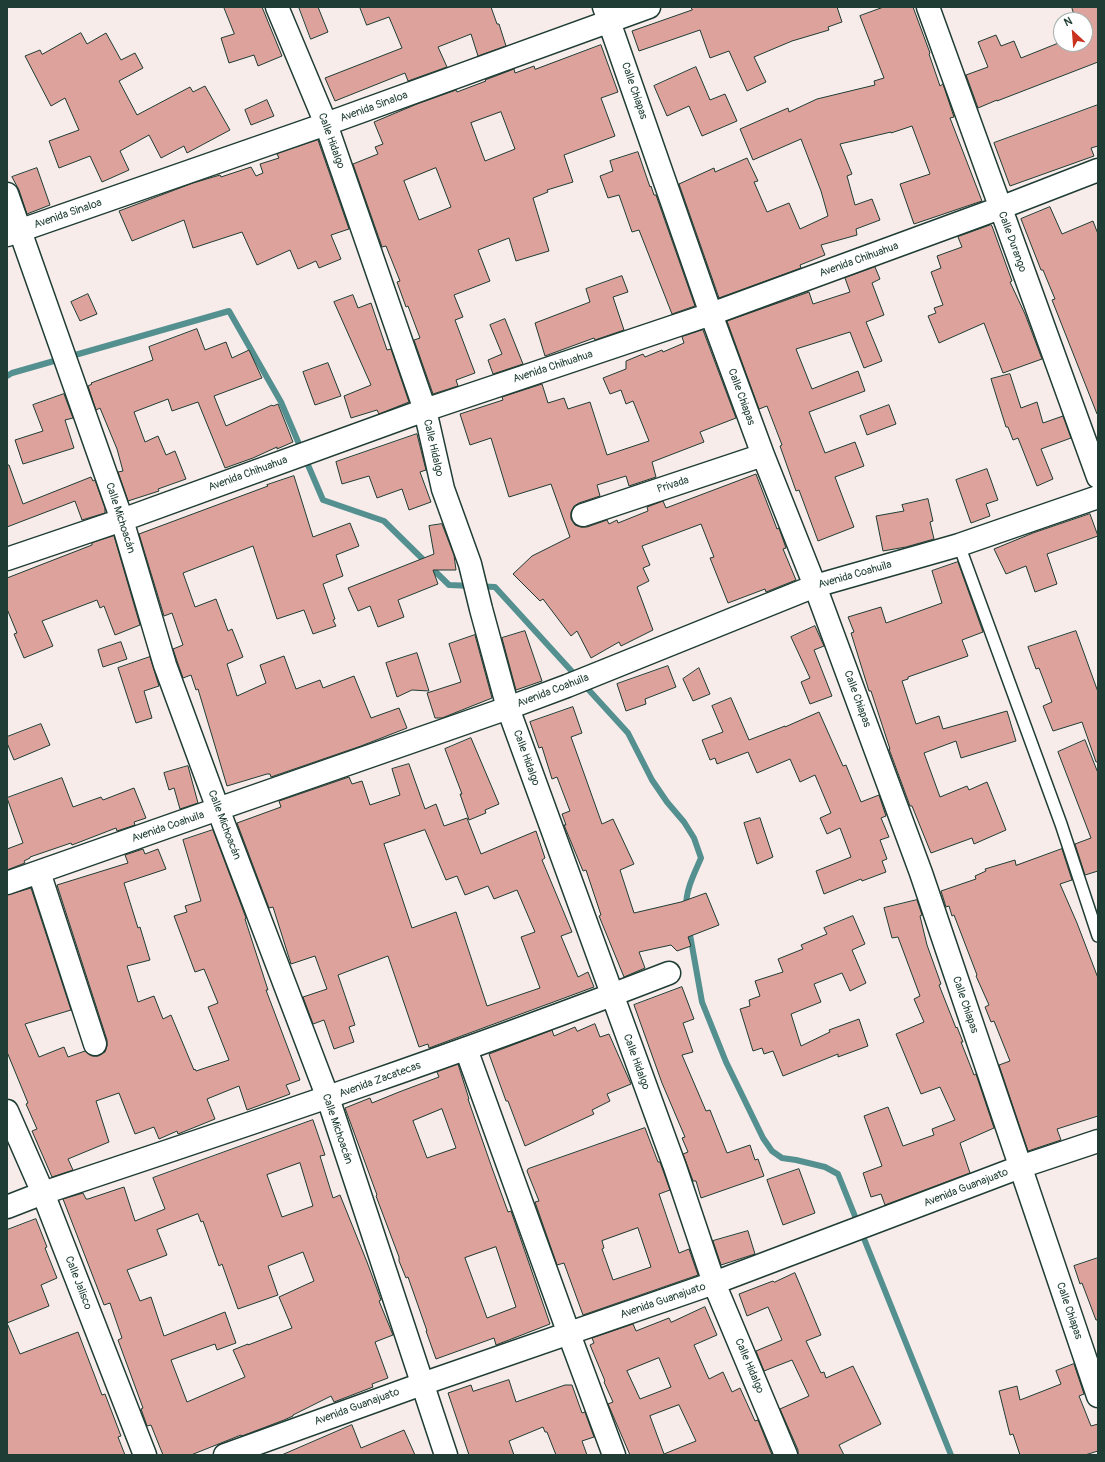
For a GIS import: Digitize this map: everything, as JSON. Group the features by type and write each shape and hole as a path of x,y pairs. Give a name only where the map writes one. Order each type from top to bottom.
{"street":[{"name":"Calle Hidalgo","path":"277,7 326,124 425,410 443,489 470,564 508,708 675,1167 714,1283 786,1455"},
{"name":"Avenida Sinaloa","path":"14,233 326,124 607,14 649,7"},
{"name":"Calle Durango","path":"928,7 1098,477"},
{"name":"Calle Chiapas","path":"607,14 711,314 763,456 815,586 921,873 1098,1396"},
{"name":"Avenida Chihuahua","path":"7,559 122,520 425,410 711,314 1000,208 1098,170"},
{"name":"Calle Michoacán","path":"7,194 14,233 58,342 122,520 165,665 328,1098 446,1455"},
{"name":"Privada","path":"583,515 763,456"},
{"name":"Avenida Coahuila","path":"7,883 508,708 592,676 815,586 959,545 1098,498"},
{"path":"39,872 95,1044"},
{"name":"Avenida Zacatecas","path":"7,1207 43,1193 328,1098 612,996 669,973"},
{"path":"466,1049 614,1455"},
{"name":"Calle Jalisco","path":"7,1111 43,1193 145,1455"},
{"name":"Avenida Guanajuato","path":"225,1455 422,1384 714,1283 824,1243 1020,1167 1098,1141"}],"lane":[{"path":"959,545 1061,824 1098,936"}],"building":[{"path":"224,7 262,7 282,56 258,66 254,55 229,63 221,38 234,34"},
{"path":"299,7 318,7 328,32 311,39"},
{"path":"360,7 491,7 497,24 499,24 506,46 478,56 471,34 438,47 447,67 408,81 405,73 335,101 325,78 402,48 389,17 367,25"},
{"path":"691,7 837,7 842,22 828,27 829,30 792,41 754,57 766,82 747,91 729,51 710,58 700,30 639,51 632,31 692,10"},
{"path":"884,7 913,7 930,53 929,54 940,86 943,84 954,117 950,118 982,201 914,224 900,184 930,174 912,126 891,133 840,144 852,174 847,176 855,205 872,199 880,220 856,229 857,235 821,245 825,255 800,265 801,268 719,298 679,184 714,168 715,172 747,158 758,181 754,182 767,212 789,203 800,229 828,216 821,191 801,139 753,160 740,129 788,108 789,112 817,99 875,85 874,81 884,78 860,16"},
{"path":"1072,7 1098,7 1098,62 978,108 966,75 988,67 978,42 996,35 1001,46 1014,41 1021,58 1053,45 1053,52 1093,52 1093,12 1074,12"},
{"path":"81,33 87,44 106,33 121,60 135,53 143,68 119,81 137,115 190,87 193,92 205,86 230,130 187,153 184,146 161,158 149,135 120,151 129,170 102,182 90,156 59,168 49,141 79,130 65,98 51,106 25,56 40,50 42,54"},
{"path":"601,45 618,92 601,98 615,136 564,155 573,182 547,190 548,192 533,198 549,251 516,261 509,238 478,250 490,281 454,295 463,317 455,320 475,373 456,380 458,386 433,394 414,340 420,338 408,306 406,307 397,282 400,281 386,246 382,247 353,164 378,154 375,147 383,144 374,122 417,104 456,90 457,92 514,69 515,73 534,66 535,69","holes":["501,112 515,149 485,161 471,123","436,168 451,207 419,220 404,181"]},
{"path":"696,67 710,100 725,94 737,121 702,136 689,106 667,116 654,86"},
{"path":"267,100 274,116 251,125 245,110"},
{"path":"1098,105 1098,146 1091,148 1094,156 1010,186 994,143"},
{"path":"318,140 349,229 331,235 341,259 319,268 316,261 298,269 290,250 257,265 242,232 193,248 184,220 132,241 119,211 193,183 220,175 221,177 251,167 256,176 263,173 260,164 279,158 277,154"},
{"path":"638,152 650,187 651,186 654,195 656,195 695,306 672,314 639,230 632,232 619,195 608,198 600,176 613,171 610,161"},
{"path":"37,168 50,205 27,214 19,190 12,177"},
{"path":"1050,207 1062,234 1093,221 1098,234 1098,414 1052,300 1055,299 1043,270 1041,270 1021,219"},
{"path":"991,225 1012,281 1010,282 1025,314 1042,359 1003,373 984,323 939,343 928,316 936,313 934,308 943,305 931,272 941,268 937,256 962,247 958,237"},
{"path":"875,267 880,279 872,283 884,315 866,322 882,361 864,368 850,332 796,349 812,389 858,371 865,391 809,412 825,453 855,442 864,466 835,477 854,527 818,541 799,490 796,491 780,446 782,445 767,406 759,409 727,321 809,292 813,304 850,292 845,278"},
{"path":"622,276 628,292 613,297 624,330 595,340 594,338 545,356 535,323 590,302 586,289"},
{"path":"88,294 97,314 80,321 71,302"},
{"path":"353,295 358,308 371,303 387,350 391,349 409,402 379,414 377,410 351,418 344,396 371,385 334,302"},
{"path":"505,319 523,364 493,374 488,360 502,354 490,325"},
{"path":"197,329 205,350 226,342 232,358 249,350 262,378 214,396 226,426 272,405 278,404 293,442 225,468 198,402 172,411 168,399 134,412 145,442 158,436 166,455 175,451 186,479 158,489 159,491 128,501 118,472 123,471 117,449 100,408 96,410 88,386 92,384 91,383 153,360 149,347"},
{"path":"703,330 736,418 700,432 704,442 652,462 656,477 629,486 626,476 597,485 600,496 574,506 571,512 571,519 575,525 581,527 587,527 607,520 609,524 617,520 618,523 648,511 647,507 663,501 666,508 756,474 777,529 779,528 786,548 783,549 796,580 766,592 765,589 728,603 710,558 714,557 701,524 642,546 650,565 643,568 649,581 637,587 653,630 621,646 619,642 591,658 577,631 571,636 543,599 540,601 513,574 532,556 570,537 551,484 509,497 491,438 470,445 460,414 503,400 502,397 542,384 548,403 564,398 568,409 590,402 607,455 649,441 633,401 626,404 621,390 610,394 603,378 626,369 626,361 643,354 645,357 662,350 663,352 684,343 682,337"},
{"path":"328,363 341,396 315,405 303,372"},
{"path":"1010,374 1021,408 1037,402 1043,423 1063,416 1071,438 1041,449 1053,479 1037,486 1018,438 1013,440 1008,427 1006,427 991,379"},
{"path":"64,394 73,418 65,420 74,448 23,464 15,440 43,431 33,405"},
{"path":"889,405 896,424 867,435 860,416"},
{"path":"417,434 426,470 420,472 431,502 409,510 402,489 377,498 369,476 342,484 336,462"},
{"path":"7,465 9,465 23,504 91,477 93,481 95,480 105,508 105,513 82,520 75,501 7,527"},
{"path":"987,469 998,500 986,504 990,516 971,523 956,480"},
{"path":"294,476 313,537 350,523 359,546 336,555 343,576 323,584 336,626 313,634 304,610 277,619 253,546 183,573 195,607 216,599 228,631 232,629 243,657 227,664 237,696 266,683 260,665 284,656 296,689 320,680 323,688 354,676 371,718 399,708 407,728 361,746 271,777 270,774 267,774 227,786 198,689 196,690 191,675 183,678 177,661 173,649 183,645 172,613 164,616 139,534"},
{"path":"928,499 933,521 930,522 934,539 906,547 883,551 876,516 904,511 902,505"},
{"path":"1090,514 1098,536 1047,554 1057,584 1035,592 1026,566 1006,574 994,549 1033,533"},
{"path":"442,524 454,555 456,570 433,570 438,584 398,600 404,617 378,627 370,606 358,611 348,588 434,554 429,526"},
{"path":"114,536 140,625 115,635 104,606 100,608 97,600 42,621 53,646 24,658 14,634 17,633 7,609 7,578 92,545 92,543"},
{"path":"958,562 983,632 962,640 968,656 908,677 908,679 902,681 916,724 939,716 943,729 1007,711 1016,741 961,758 956,741 924,753 940,797 967,786 969,790 987,782 1006,830 974,844 972,838 931,853 912,806 910,806 889,749 871,691 869,691 851,633 854,632 848,617 881,607 886,623 942,603 932,571"},
{"path":"815,626 824,646 814,650 832,696 810,704 801,682 810,678 791,637"},
{"path":"525,631 542,681 516,690 502,638"},
{"path":"1076,631 1098,692 1098,762 1096,762 1082,722 1053,731 1043,706 1052,702 1039,668 1036,669 1028,647"},
{"path":"475,635 492,698 442,718 435,718 427,693 461,682 449,644"},
{"path":"121,642 127,659 103,667 98,650"},
{"path":"417,653 429,691 412,690 397,697 386,663"},
{"path":"150,657 159,686 144,691 152,718 136,723 118,668"},
{"path":"668,666 676,687 645,699 646,704 626,711 617,684"},
{"path":"699,668 710,694 693,701 683,679"},
{"path":"731,698 749,740 785,727 819,712 843,766 846,765 861,802 879,795 886,816 881,818 889,837 880,840 887,859 882,861 886,872 862,881 861,879 824,894 816,871 851,857 840,828 827,834 820,818 831,813 815,775 800,782 790,759 757,773 748,752 717,764 715,758 710,760 702,740 723,732 712,706"},
{"path":"573,707 582,733 571,737 602,824 613,819 634,864 620,870 634,913 681,902 706,893 719,925 688,937 691,946 677,951 671,945 639,952 645,968 624,977 599,916 601,915 586,870 583,871 564,825 566,825 562,814 570,811 557,777 552,779 542,747 539,748 530,722"},
{"path":"41,724 50,745 14,760 7,743 7,737"},
{"path":"471,738 499,804 485,810 486,813 469,820 460,794 462,794 445,749"},
{"path":"1085,740 1098,773 1098,871 1085,875 1075,844 1091,838 1058,752"},
{"path":"409,764 425,809 436,804 444,826 467,818 481,854 536,831 545,858 542,860 572,932 561,936 578,977 588,972 594,987 429,1048 428,1044 419,1047 388,956 338,975 355,1025 349,1027 354,1042 334,1049 324,1020 313,1024 303,997 327,989 315,956 291,964 273,907 269,908 237,823 281,807 279,801 349,777 352,784 362,781 370,805 400,795 392,769","holes":["425,830 446,880 457,876 465,895 488,886 494,899 517,890 535,932 521,937 540,988 487,1006 456,912 412,928 384,844"]},
{"path":"188,766 198,803 180,809 174,788 169,790 164,773"},
{"path":"62,778 73,807 101,797 103,800 134,788 146,818 134,822 135,825 117,831 116,828 72,845 71,843 30,857 24,861 25,863 7,870 7,849 23,843 7,798"},
{"path":"760,818 773,857 757,864 744,823"},
{"path":"213,830 246,918 245,919 268,990 266,990 300,1080 286,1085 290,1094 247,1110 239,1086 207,1099 215,1119 178,1134 177,1131 159,1139 154,1127 135,1134 119,1093 96,1101 109,1142 68,1159 73,1170 52,1177 32,1131 37,1129 7,1052 7,895 31,888 71,1010 25,1024 39,1057 64,1047 68,1057 85,1051 92,1056 98,1056 105,1052 107,1040 57,885 128,863 125,855 143,849 145,854 158,849 166,869 124,883 150,960 127,966 138,1002 154,996 163,1019 171,1015 194,1070 195,1069 196,1071 229,1060 208,1007 218,1003 204,969 195,972 174,916 187,912 185,906 201,901 183,840"},
{"path":"1062,849 1072,880 1060,884 1098,978 1098,1116 1057,1129 1061,1140 1028,1151 999,1065 1010,1061 994,1021 991,1022 985,1007 989,1005 976,976 977,975 954,915 952,916 949,906 946,907 941,891 976,879 975,876 986,871 985,869 1015,860 1016,865"},
{"path":"917,900 922,915 920,916 927,945 941,984 939,985 963,1042 961,1042 974,1075 976,1074 994,1128 960,1143 970,1173 885,1205 881,1194 871,1197 863,1173 882,1166 864,1116 888,1107 903,1146 934,1135 932,1129 955,1120 940,1087 921,1094 896,1034 924,1022 914,999 920,996 898,937 892,938 884,908"},
{"path":"853,916 865,944 852,950 866,983 850,991 842,973 814,984 821,1002 791,1014 801,1046 830,1032 829,1030 859,1019 868,1046 838,1057 838,1054 783,1076 773,1051 764,1054 762,1048 753,1051 740,1009 750,1006 749,1000 760,996 755,981 783,972 778,959 803,949 801,945 827,934 824,928"},
{"path":"682,987 694,1019 683,1023 693,1052 682,1055 706,1111 710,1110 727,1153 750,1145 755,1160 758,1159 764,1176 701,1198 696,1181 693,1181 683,1154 688,1152 682,1138 685,1137 662,1083 634,1005"},
{"path":"595,1024 600,1037 609,1034 631,1084 607,1094 610,1101 592,1110 594,1114 525,1146 508,1101 506,1101 489,1054 552,1030 554,1036 575,1027 577,1031"},
{"path":"458,1064 468,1099 492,1168 508,1212 511,1211 550,1324 496,1345 494,1338 436,1359 408,1277 406,1278 399,1261 399,1257 345,1108 370,1098 372,1103 439,1077 437,1072","holes":["442,1109 456,1148 427,1158 413,1121","496,1247 516,1307 487,1318 465,1258"]},
{"path":"313,1120 325,1155 320,1156 333,1198 340,1195 367,1262 381,1300 379,1301 393,1335 375,1342 388,1378 372,1384 373,1387 334,1402 331,1396 284,1420 191,1455 163,1455 151,1425 147,1426 141,1409 143,1408 118,1340 122,1338 110,1303 104,1305 63,1199 83,1193 86,1199 88,1199 124,1187 135,1221 165,1209 153,1178","holes":["300,1163 313,1206 282,1217 267,1175","198,1214 201,1222 203,1221 219,1266 222,1264 238,1309 278,1295 268,1266 303,1252 314,1281 279,1297 292,1328 233,1350 245,1377 187,1402 171,1360 215,1344 217,1350 236,1343 225,1312 164,1336 151,1297 140,1301 127,1270 167,1255 157,1230"]},
{"path":"645,1128 670,1190 659,1194 679,1253 689,1249 698,1275 583,1315 564,1263 557,1265 535,1202 539,1201 527,1171 528,1169","holes":["638,1228 651,1267 613,1280 602,1249 604,1248 602,1241"]},
{"path":"799,1169 815,1213 783,1225 767,1180"},
{"path":"36,1219 47,1247 45,1248 57,1278 41,1285 49,1306 7,1323 7,1230"},
{"path":"748,1231 755,1254 721,1265 713,1241"},
{"path":"1098,1258 1098,1320 1096,1320 1082,1283 1080,1284 1074,1266"},
{"path":"795,1273 821,1335 806,1341 821,1373 824,1372 826,1378 853,1366 881,1424 839,1445 844,1455 798,1455 798,1450 780,1409 809,1396 792,1360 764,1371 756,1351 782,1340 768,1307 747,1316 739,1294"},
{"path":"705,1307 717,1335 694,1345 709,1379 723,1372 732,1392 740,1388 755,1421 758,1420 772,1455 630,1455 608,1404 613,1402 590,1345 594,1343 592,1338 633,1324 636,1331 669,1318 671,1322","holes":["659,1358 671,1387 640,1399 627,1371","679,1405 696,1441 664,1454 650,1416"]},
{"path":"7,1323 20,1354 78,1332 102,1395 105,1394 121,1436 118,1437 125,1455 7,1455"},
{"path":"1074,1364 1084,1394 1079,1396 1091,1426 1098,1424 1098,1451 1085,1455 1020,1455 1013,1434 1010,1435 999,1391 1017,1386 1020,1400 1061,1384 1056,1371"},
{"path":"509,1380 516,1402 565,1385 572,1385 582,1413 585,1412 594,1437 582,1441 587,1455 556,1455 547,1432 545,1432 543,1427 509,1441 514,1455 469,1455 448,1393 471,1385 473,1391"},
{"path":"352,1425 361,1448 404,1430 415,1455 282,1455"}],"waterway":[{"path":"7,376 12,373 229,311 281,402 323,500 384,521 449,585 495,587 628,733 652,780 667,802 684,822 694,838 701,858 689,888 686,907"},
{"path":"689,929 702,1002 726,1062 763,1138 772,1151 782,1158 825,1167 838,1174 951,1455"}]}
